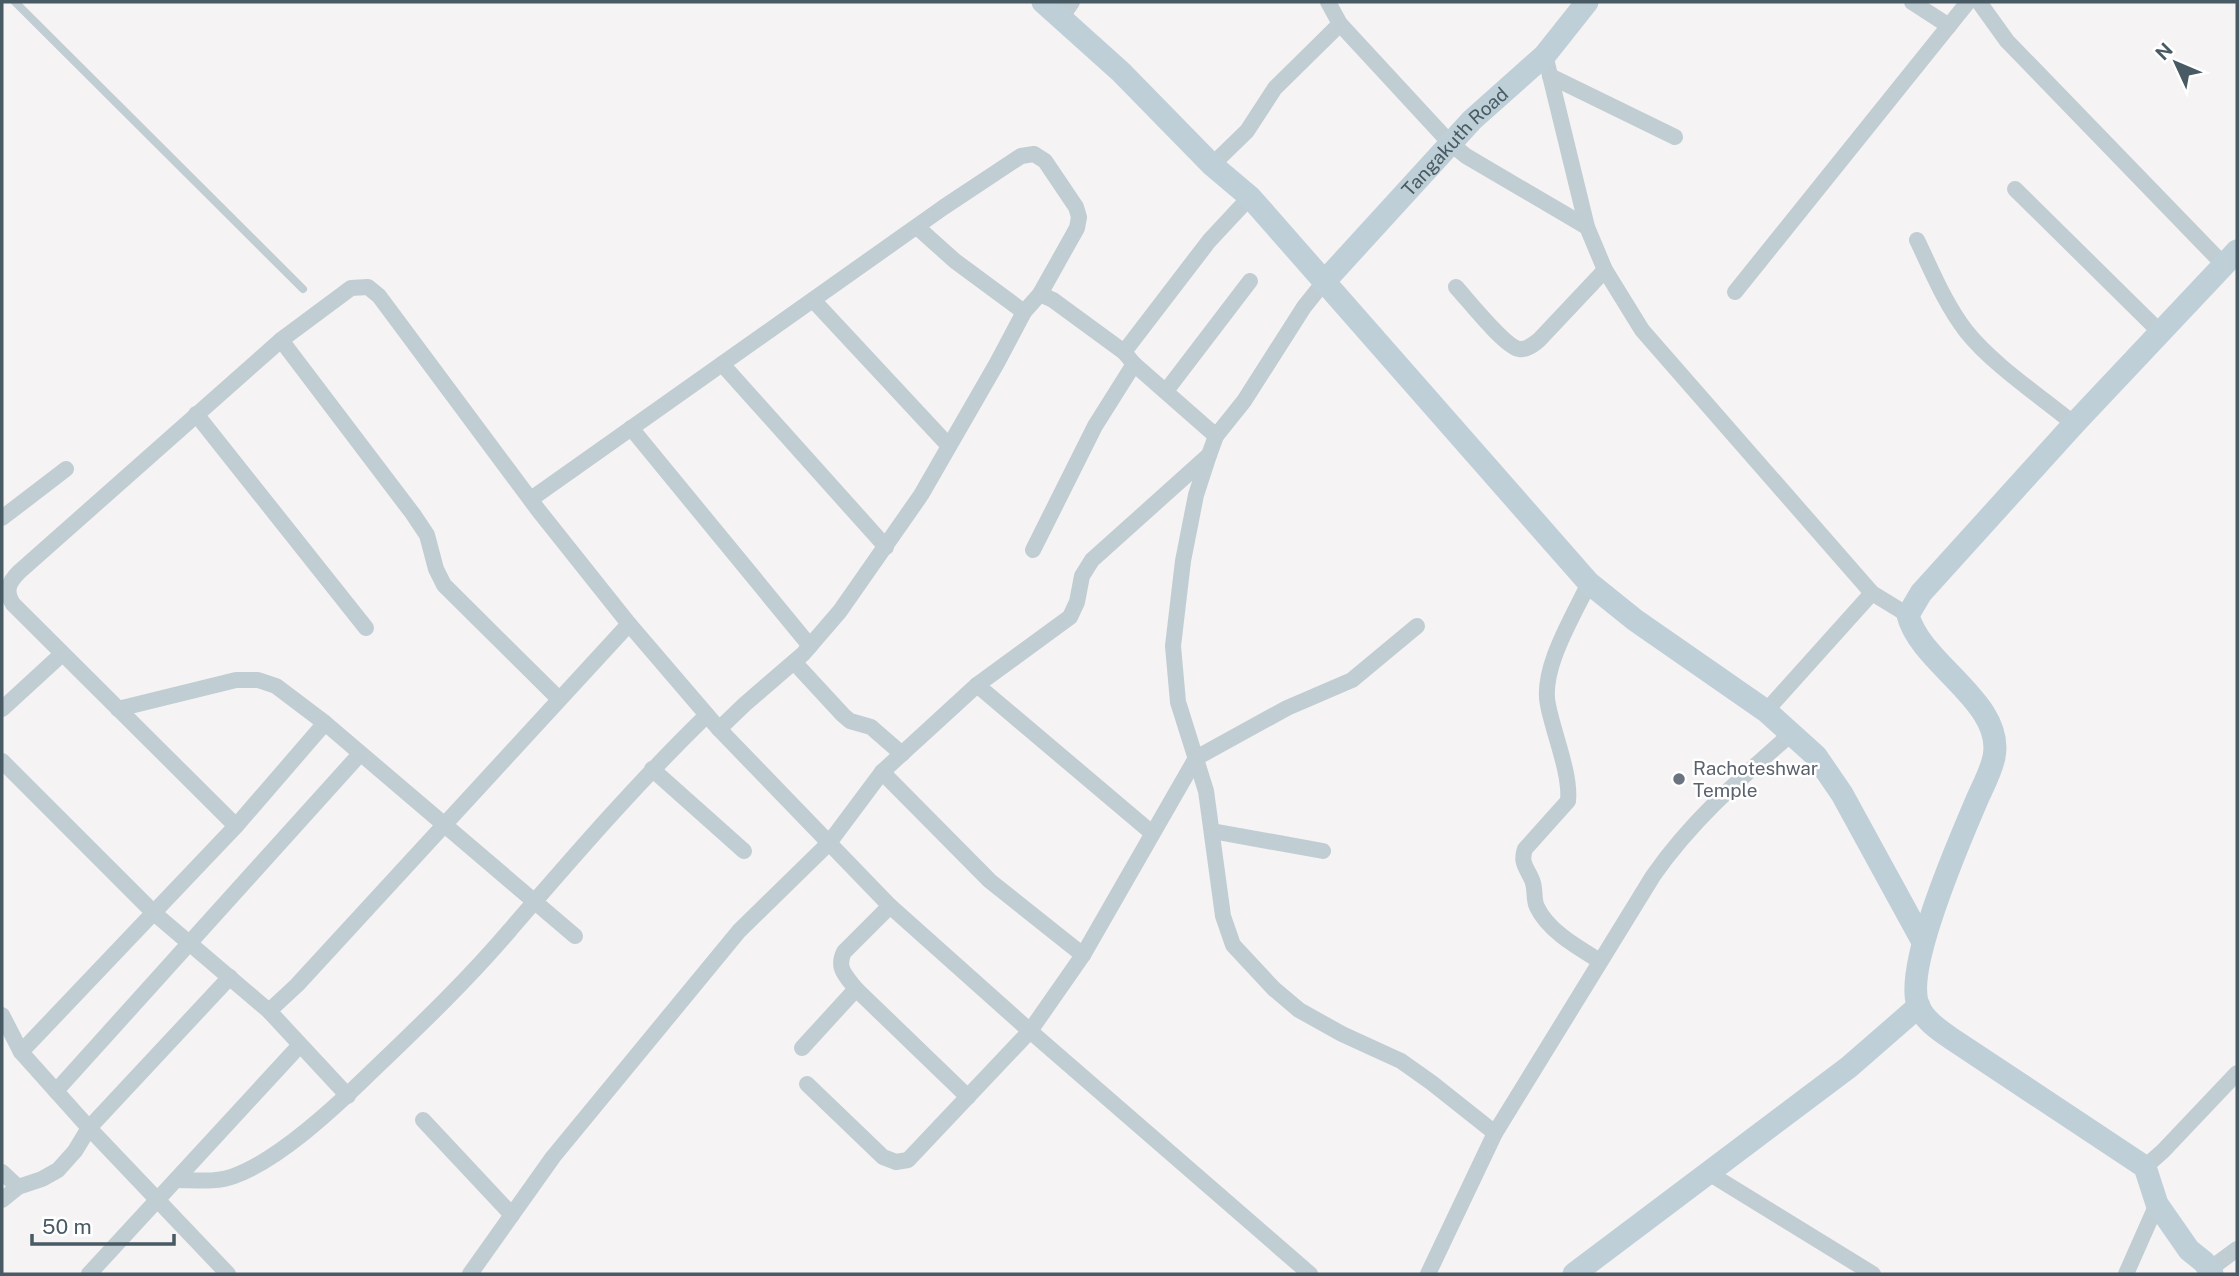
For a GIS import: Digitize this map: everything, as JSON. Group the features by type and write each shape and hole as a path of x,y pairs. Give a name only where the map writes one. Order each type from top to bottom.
{"street":[{"path":"1043,2 1066,10 1121,72 1212,164 1250,197 1589,583 1635,620 1766,711 1815,756 1842,794 1923,942"},
{"path":"1328,2 1340,24 1450,144 1587,227"},
{"path":"1912,2 1949,26"},
{"path":"1735,292 1968,2"},
{"path":"1979,2 2007,41 2230,257 1921,593 1908,615 1911,628 1920,642 1981,710 1992,729 1995,743 1994,758 1963,832 1923,942 1915,982 1919,1006 1932,1025 2145,1167 2157,1204 2204,1272 2237,1249"},
{"name":"Tangakuth Road","path":"1324,282 1472,121 1547,66 1582,4"},
{"path":"1212,164 1248,131 1275,88 1340,24"},
{"path":"1547,66 1675,137"},
{"path":"1547,66 1587,227 1605,270 1642,330 1872,593 1908,615"},
{"path":"531,499 1021,156 1034,154 1045,160 1076,207 1079,217 1077,228 1040,293 1024,312 921,495 840,611 794,662 719,729"},
{"path":"2015,189 2160,332"},
{"path":"1033,550 1129,358 1209,241 1250,197"},
{"path":"916,227 955,261 1024,312"},
{"path":"1917,240 1951,309 1966,331 1981,348 2074,424"},
{"path":"1456,287 1511,345 1520,349 1529,348 1605,270"},
{"path":"1166,391 1250,281"},
{"path":"1324,282 1304,307 1244,401 1216,436 1209,455 1196,495 1183,561 1173,646 1178,702 1206,791 1223,916 1233,945 1274,989 1299,1010 1342,1034 1401,1061 1495,1133"},
{"path":"236,826 13,604 8,596 8,587 12,579 281,340 351,288 368,287 379,296 531,499 629,624 719,729 890,906 1310,1274"},
{"path":"1040,293 1129,358 1216,436"},
{"path":"813,300 949,446"},
{"path":"281,340 427,535 443,585 559,699"},
{"path":"722,364 886,547"},
{"path":"196,414 366,628"},
{"path":"631,428 810,646"},
{"path":"470,1274 553,1157 739,931 829,843 882,772 977,685 1070,617 1077,602 1082,576 1092,560 1209,455"},
{"path":"2,518 66,469"},
{"path":"1589,583 1552,663 1546,685 1547,703 1568,801 1525,849 1522,857 1523,865 1534,886 1537,908 1546,920 1579,948 1600,961"},
{"path":"1766,711 1872,593"},
{"path":"269,1011 297,985 629,624"},
{"path":"807,1084 883,1157 895,1163 908,1160 1030,1031 1083,955 1196,758 1287,708 1352,680 1417,626"},
{"path":"2,709 62,654"},
{"path":"794,662 843,715 871,727 902,754"},
{"path":"118,709 236,680 258,680 276,686 325,723 575,936"},
{"path":"977,685 1152,833"},
{"path":"176,1180 210,1181 232,1177 259,1165 348,1096 405,1041 510,931 534,900 652,769 707,715"},
{"path":"21,1052 236,826 325,723"},
{"path":"1428,1274 1495,1133 1672,848 1717,800 1792,733"},
{"path":"56,1091 360,754"},
{"path":"2,761 153,912 269,1011 348,1096"},
{"path":"652,769 744,851"},
{"path":"882,772 990,881 1083,955"},
{"path":"1212,831 1323,851"},
{"path":"890,906 844,952 841,968 856,989 968,1097"},
{"path":"2,1200 18,1187 58,1170 75,1151 89,1128 230,977"},
{"path":"802,1048 856,989"},
{"path":"1574,1274 1849,1067 1919,1006"},
{"path":"2,1015 21,1052 228,1274"},
{"path":"89,1274 300,1045"},
{"path":"2145,1167 2164,1151 2237,1073"},
{"path":"423,1120 512,1215"},
{"path":"2,1172 18,1187"},
{"path":"1707,1172 1874,1274"},
{"path":"2126,1274 2157,1204"},
{"path":"100,1274 111,1250"}],"lane":[{"path":"15,2 303,289"}],"place":[{"name":"Rachoteshwar Temple","path":"1679,779"}]}
